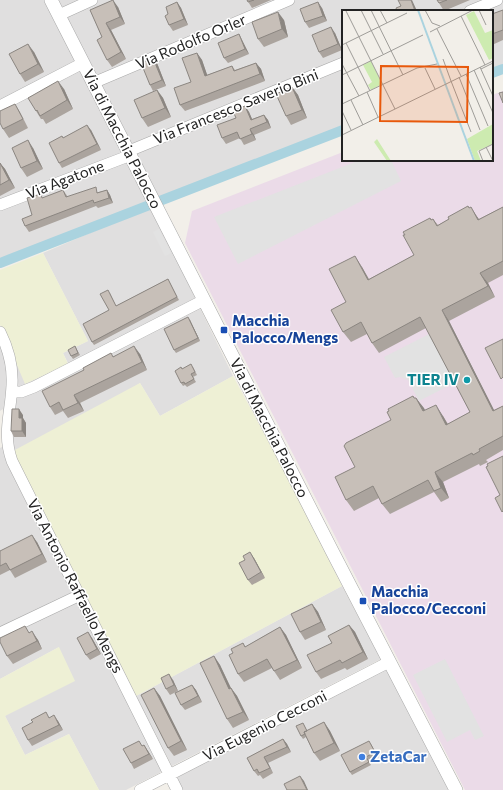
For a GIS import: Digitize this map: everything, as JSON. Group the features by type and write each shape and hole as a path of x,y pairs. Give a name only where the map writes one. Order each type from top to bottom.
{"street":[{"name":"Via di Macchia Palocco","path":"51,0 389,662 456,790"},
{"path":"59,15 92,0"},
{"name":"Via Rodolfo Orler","path":"93,84 289,0"},
{"path":"472,10 497,0"},
{"path":"0,106 83,63"},
{"name":"Via Francesco Saverio Bini","path":"130,153 342,63"},
{"name":"Via Agatone","path":"0,205 130,153"},
{"path":"12,392 21,392 34,387 204,300"},
{"name":"Via Antonio Raffaello Mengs","path":"0,332 9,359 12,377 12,392 6,429 10,456 177,790"},
{"path":"0,633 80,595"},
{"name":"Via Eugenio Cecconi","path":"140,790 389,662"}],"shaded area":[{"path":"0,0 503,0 503,69 493,73 493,10 342,10 342,130 0,263"},
{"path":"503,91 503,790 465,790 185,243 192,211 342,152 342,161 493,161 493,95"},
{"path":"357,161 391,161 401,181 238,264 214,217"},
{"path":"151,207 233,376 160,416 140,383 13,472 70,590 163,771 126,790 99,790 69,734 25,755 5,716 59,647 0,679 0,448 4,446 3,409 0,411 0,325 7,339 68,363 63,353 88,341 43,253"},
{"path":"159,229 171,253 165,256 153,232"},
{"path":"435,331 460,380 419,401 408,380 400,377 395,378 384,357"},
{"path":"342,586 381,659 172,766 136,696"},
{"path":"445,659 484,736 475,740 470,730 447,742 413,675"},
{"path":"387,667 451,790 182,790 176,778"}],"green space":[{"path":"43,253 88,341 63,353 68,364 25,384 0,325 0,270"},
{"path":"233,376 293,487 342,586 136,696 13,451 140,383 160,416"},
{"path":"59,647 75,681 5,716 25,755 69,734 99,790 0,790 0,679"}],"building":[{"path":"113,0 120,17 106,23 121,52 107,60 97,40 102,37 90,10"},
{"path":"398,0 411,0 415,10 397,10 396,8 401,6"},
{"path":"437,0 447,0 439,3"},
{"path":"177,2 184,19 169,25 165,16 168,14 166,7"},
{"path":"318,2 323,16 305,22 300,9"},
{"path":"503,10 503,30 493,34 493,14"},
{"path":"278,12 282,29 258,39 252,22"},
{"path":"331,27 338,44 319,52 312,35"},
{"path":"239,34 245,49 224,58 218,43"},
{"path":"28,44 38,64 20,74 9,54"},
{"path":"197,53 205,76 232,66 234,71 256,63 260,74 180,105 174,88 191,82 182,58"},
{"path":"153,58 162,80 150,85 141,63"},
{"path":"58,81 67,100 40,116 28,98"},
{"path":"292,87 302,110 286,116 276,94"},
{"path":"157,90 165,108 142,118 134,100"},
{"path":"503,92 503,103 499,93"},
{"path":"15,104 23,119 3,129 0,123 0,111"},
{"path":"245,106 251,120 264,115 267,122 250,129 252,134 240,139 237,132 222,138 217,125 236,118 233,111"},
{"path":"87,125 97,144 59,163 49,143 62,136 63,138"},
{"path":"28,140 37,161 21,168 12,148"},
{"path":"0,163 9,180 0,185"},
{"path":"96,187 97,193 107,190 109,198 94,203 93,200 25,226 22,219 32,215 27,198 41,194 42,198 63,190 66,197"},
{"name":"TIER IV","path":"468,206 469,208 471,207 478,220 503,207 503,261 480,273 488,286 442,310 493,411 503,406 503,436 479,449 480,451 473,455 472,453 435,472 441,488 434,491 428,480 382,504 373,486 346,500 335,477 355,467 344,446 346,443 391,420 387,412 389,411 388,409 413,396 416,398 423,411 436,405 446,425 470,412 420,317 372,343 361,322 343,332 331,310 346,302 329,269 355,256 368,280 414,255 403,235 405,235 403,232 430,218 431,220 433,219 437,226 449,219 448,217"},
{"path":"168,279 177,297 92,342 83,324 109,310 100,294 108,290 116,306"},
{"path":"188,317 198,338 174,350 164,329"},
{"path":"503,339 503,377 501,379 485,348"},
{"path":"75,346 78,353 71,356 68,350"},
{"path":"134,346 142,362 74,395 78,403 63,410 59,402 50,407 42,391 84,370 83,368 111,353 113,357"},
{"path":"191,364 195,372 191,374 194,379 185,384 184,382 181,383 175,371 181,367 182,369"},
{"path":"12,409 19,409 19,418 22,418 22,431 11,431"},
{"path":"503,456 502,512 495,498 500,495 486,467 488,466 487,464"},
{"path":"32,535 42,554 10,570 6,563 0,566 0,551"},
{"path":"250,552 261,572 248,580 239,563 245,560 243,556"},
{"path":"312,604 321,622 300,632 291,614"},
{"path":"349,625 363,652 342,663 340,660 316,672 307,655 332,643 328,636"},
{"path":"25,626 29,633 32,631 37,641 7,656 0,642 0,638"},
{"path":"280,627 297,660 274,671 267,659 238,674 229,655 233,653 231,649 243,643 245,647"},
{"path":"88,632 97,649 86,655 77,638"},
{"path":"214,656 229,689 231,688 243,712 227,719 200,663"},
{"path":"169,674 174,685 166,689 161,678"},
{"path":"192,685 198,696 181,705 175,693"},
{"path":"154,688 181,741 168,748 141,695"},
{"path":"46,712 49,718 54,715 59,725 28,740 22,728 33,722 31,720"},
{"path":"324,722 334,743 314,753 304,732"},
{"path":"303,723 307,731 301,736 296,726"},
{"path":"283,739 287,747 264,757 270,768 259,773 257,769 254,771 247,758"},
{"path":"139,741 142,746 144,745 149,754 131,763 123,749"},
{"name":"ZetaCar","path":"369,741 375,752 366,757 369,762 350,772 341,755"},
{"path":"300,776 307,790 287,790 284,784"}],"waterway":[{"path":"493,73 503,69"},
{"path":"0,263 342,130"}],"place":[{"name":"Macchia Palocco/Mengs","path":"224,330"},
{"name":"TIER IV","path":"467,380"},
{"name":"Macchia Palocco/Cecconi","path":"363,601"},
{"name":"ZetaCar","path":"362,757"}]}
